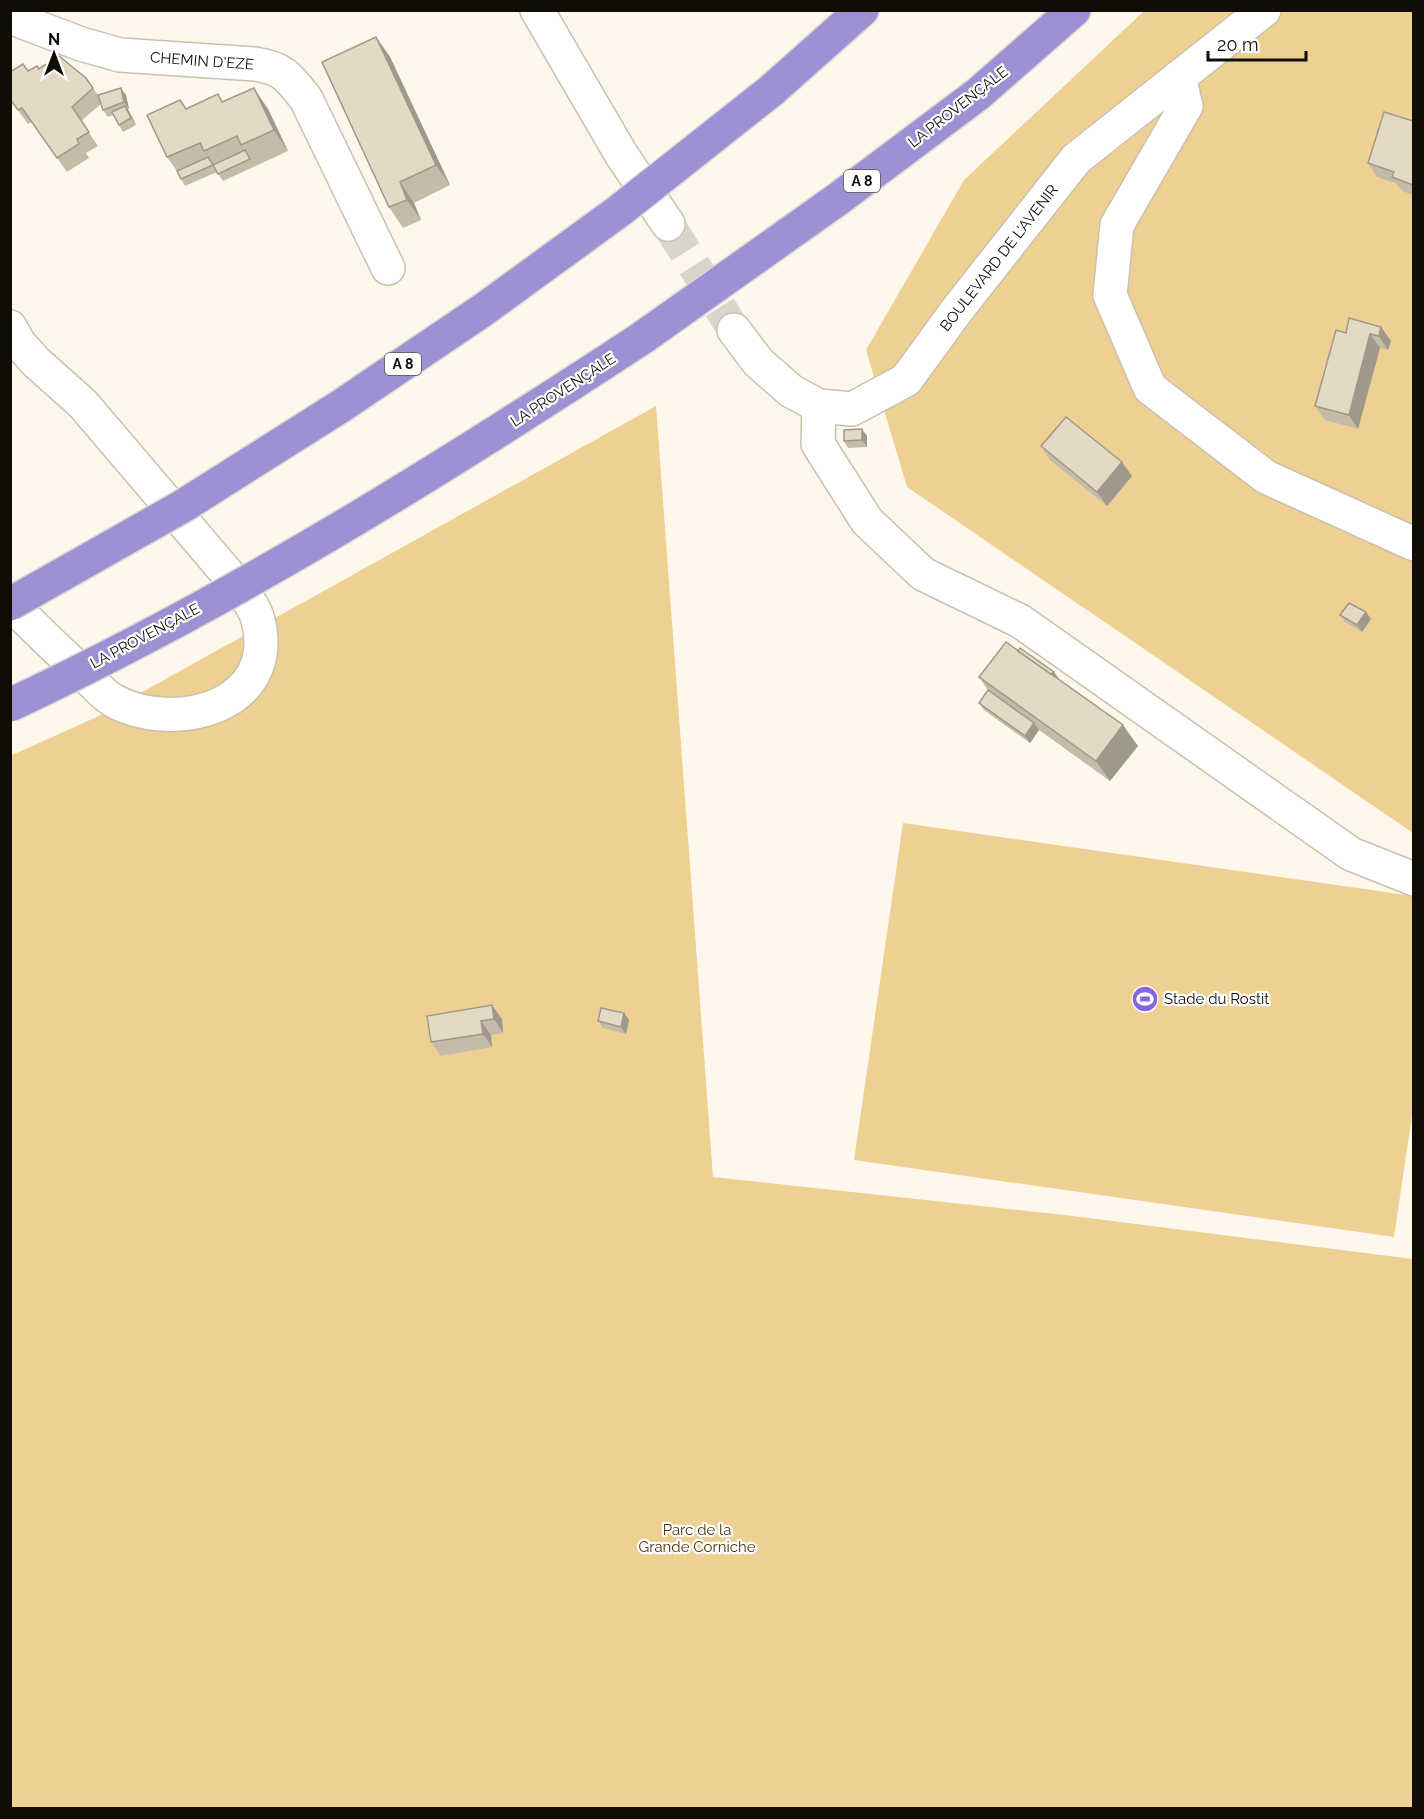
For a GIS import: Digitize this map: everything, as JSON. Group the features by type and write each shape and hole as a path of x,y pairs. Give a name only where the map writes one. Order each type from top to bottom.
{"highway":[{"name":"A 8","path":"10,604 183,506 483,310 619,212 772,90 862,10"},
{"name":"LA PROVENÇALE","path":"10,705 174,622 320,541 480,445 642,338 838,199 978,94 1074,10"}],"street":[{"path":"537,10 621,154 668,224"},
{"name":"BOULEVARD DE L'AVENIR","path":"734,330 758,362 791,391 819,406 852,409 906,380 957,309 1076,159 1264,10"},
{"name":"CHEMIN D'EZE","path":"10,17 81,44 120,55 255,64 273,67 287,75 306,99 388,268"},
{"path":"1179,77 1186,106 1117,225 1110,295 1150,388 1266,477 1413,544"},
{"path":"10,327 19,343 36,362 83,404 243,592 258,617 262,639 259,662 249,684 228,701 206,711 172,713 138,710 113,700 10,604"},
{"path":"819,406 818,444 867,521 923,574 1020,621 1351,854 1413,879"}],"green space":[{"path":"1144,11 1413,11 1413,833 907,487 866,350 964,180"},
{"name":"Parc de la Grande Corniche","path":"656,406 713,1177 1065,1215 1413,1259 1413,1808 11,1808 10,756 101,715"},
{"name":"Stade du Rostit","path":"903,823 1413,896 1414,1102 1394,1237 854,1160"}],"building":[{"path":"376,37 436,165 400,182 407,200 389,207 322,62"},
{"path":"59,56 86,78 93,88 72,107 89,132 77,139 79,144 57,158 22,108 18,110 10,99 10,72 23,64 28,71 37,66 39,69"},
{"path":"121,88 124,102 103,110 98,95"},
{"path":"254,88 274,130 241,145 237,136 204,151 200,143 167,157 147,115 180,100 186,109 218,94 222,102"},
{"path":"125,106 131,118 119,125 112,112"},
{"path":"1384,112 1413,121 1413,185 1392,177 1394,172 1368,163"},
{"path":"245,150 250,159 218,174 213,165"},
{"path":"208,157 213,165 181,179 177,171"},
{"path":"1349,318 1381,327 1379,336 1370,334 1349,415 1315,406 1336,330 1346,333"},
{"path":"1066,417 1122,462 1097,492 1041,446"},
{"path":"862,429 862,440 844,441 844,430"},
{"path":"1349,603 1366,612 1357,625 1340,615"},
{"path":"1006,642 1123,725 1096,761 979,677"},
{"path":"1020,648 1054,672 1051,674 1018,651"},
{"path":"988,690 1034,723 1025,736 979,703"},
{"path":"492,1005 494,1019 481,1021 483,1034 431,1042 427,1016"},
{"path":"601,1008 624,1013 621,1027 598,1021"}],"tunnel":[{"path":"668,224 734,330"}],"place":[{"name":"Stade du Rostit","path":"1145,999"}]}
